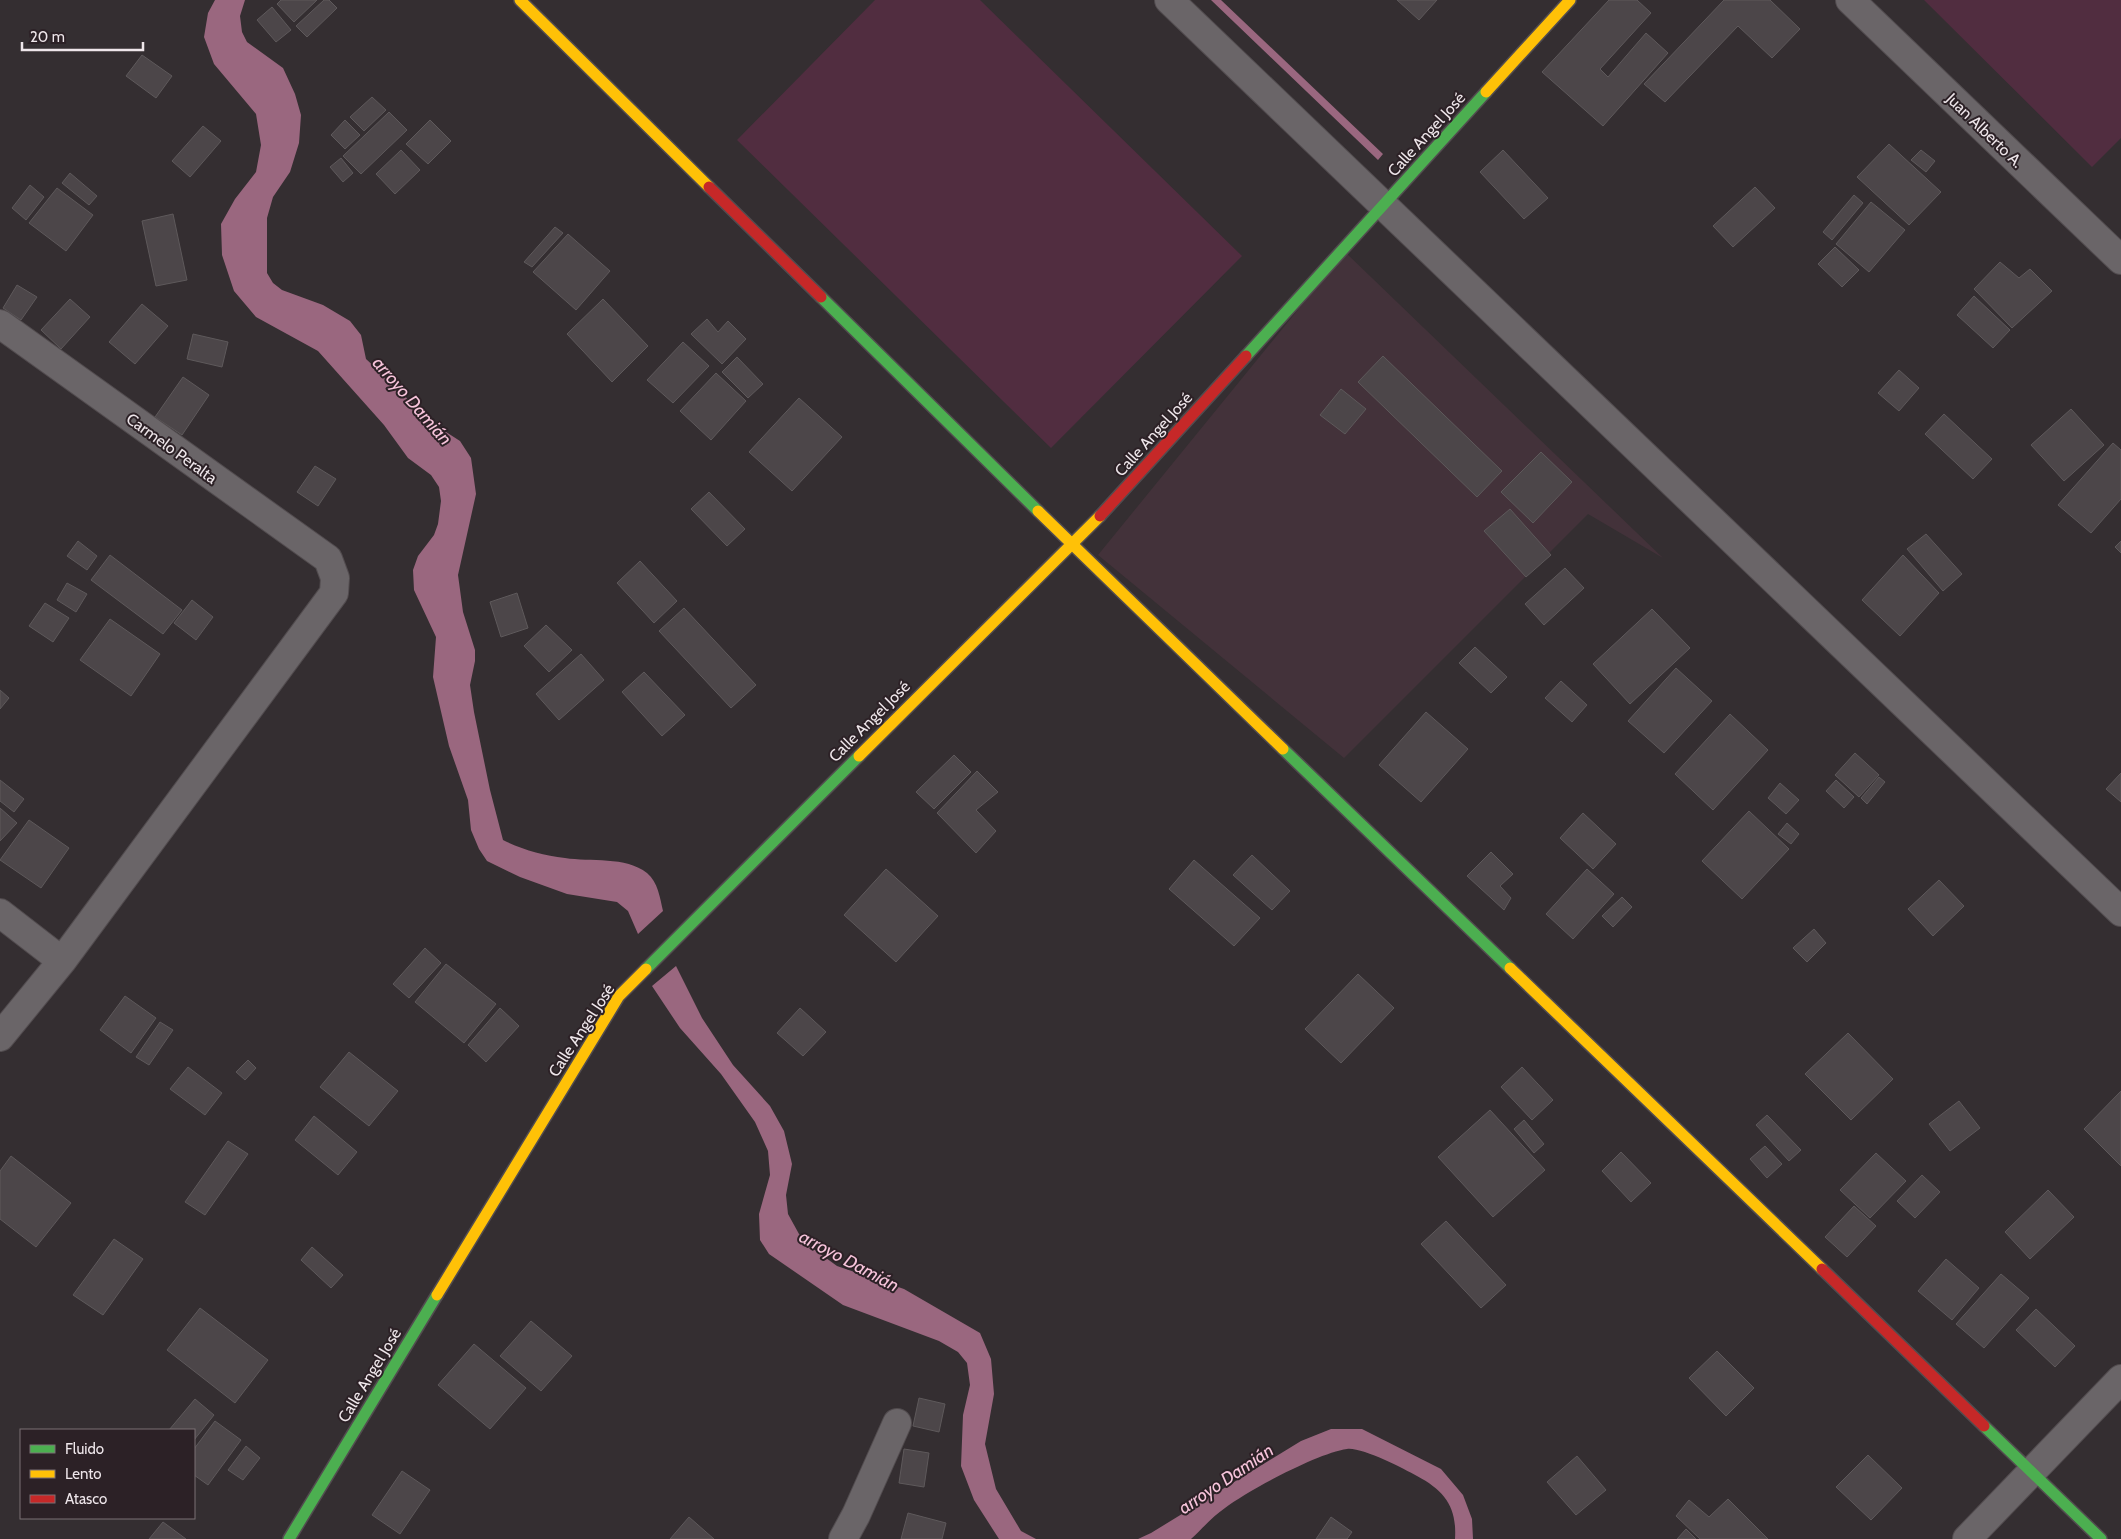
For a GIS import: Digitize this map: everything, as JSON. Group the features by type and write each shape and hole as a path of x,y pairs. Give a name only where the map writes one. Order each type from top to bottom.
{"street":[{"path":"520,0 1071,544 2101,1539"},
{"path":"1169,0 2121,912"},
{"name":"Calle Angel José","path":"289,1539 619,996 709,904 1102,514 1570,0"},
{"name":"Juan Alberto A.","path":"1850,0 2121,260"},
{"name":"Carmelo Peralta","path":"0,324 328,559 335,578 334,593 62,961"},
{"path":"0,913 62,961 0,1037"},
{"path":"1967,1539 2121,1379"},
{"path":"843,1539 856,1515 897,1423"}],"shaded area":[{"path":"215,0 245,0 240,16 242,32 247,42 283,68 295,94 301,115 299,143 290,172 273,197 267,218 267,273 273,283 282,290 323,305 350,321 361,335 366,359 429,421 460,441 471,458 476,494 458,575 463,612 475,650 475,661 470,685 474,712 490,790 503,840 541,854 618,862 629,864 647,873 656,886 663,911 638,934 628,911 617,902 567,894 520,877 487,861 479,849 471,830 468,800 449,746 433,677 436,637 414,590 413,570 418,556 434,535 438,524 441,501 439,487 431,475 408,458 384,425 318,351 256,317 234,291 222,255 221,224 235,199 256,172 261,145 256,114 214,64 204,37 208,13"},
{"path":"875,0 980,0 1242,256 1051,448 737,140"},
{"path":"1211,0 1221,0 1383,154 1378,160"},
{"path":"1924,0 2121,0 2121,138 2092,167"},
{"path":"1345,252 1663,558 1588,514 1344,758 1098,555"},
{"path":"676,966 702,1018 733,1065 770,1106 784,1131 792,1164 786,1195 788,1214 799,1234 815,1250 837,1266 904,1289 980,1333 991,1359 994,1394 985,1444 996,1489 1021,1531 1036,1539 999,1539 974,1500 961,1466 963,1415 970,1385 967,1363 958,1352 939,1341 843,1305 769,1254 760,1240 759,1214 770,1175 768,1151 755,1122 721,1074 680,1028 652,986"},
{"path":"1331,1429 1362,1429 1441,1469 1463,1495 1472,1519 1473,1539 1455,1539 1454,1518 1451,1509 1442,1494 1427,1482 1372,1455 1354,1449 1347,1449 1319,1457 1284,1473 1236,1500 1221,1511 1191,1539 1138,1539 1151,1533 1301,1441"}],"building":[{"path":"281,0 317,0 294,22 277,4"},
{"path":"324,0 329,0 337,8 307,37 296,26"},
{"path":"1397,0 1437,0 1419,20"},
{"path":"1609,0 1637,0 1651,13 1600,69 1608,77 1646,33 1668,53 1603,126 1542,72"},
{"path":"1724,0 1770,0 1800,29 1772,58 1738,26 1665,102 1644,84"},
{"path":"272,7 291,30 276,42 257,20"},
{"path":"142,55 172,76 156,98 126,76"},
{"path":"372,97 386,110 364,131 350,117"},
{"path":"389,112 407,130 361,174 343,156"},
{"path":"345,120 360,135 345,149 331,135"},
{"path":"430,120 451,141 428,164 406,144"},
{"path":"203,126 221,141 190,177 172,161"},
{"path":"1889,144 1941,192 1909,225 1857,177"},
{"path":"401,150 420,170 395,194 376,174"},
{"path":"1503,150 1548,198 1524,219 1480,172"},
{"path":"1921,150 1935,161 1926,172 1911,160"},
{"path":"341,158 353,173 343,182 330,167"},
{"path":"70,173 97,196 89,205 62,183"},
{"path":"30,185 44,197 26,220 12,208"},
{"path":"1755,187 1775,208 1733,247 1713,226"},
{"path":"57,188 93,215 66,251 29,223"},
{"path":"1854,195 1863,203 1832,240 1823,232"},
{"path":"1871,202 1905,230 1869,272 1836,244"},
{"path":"173,214 187,280 156,286 142,221"},
{"path":"555,227 563,233 532,267 524,262"},
{"path":"568,234 610,271 576,310 533,272"},
{"path":"1835,247 1859,270 1842,287 1818,264"},
{"path":"2000,262 2019,278 2030,269 2052,291 2012,328 1974,289"},
{"path":"17,285 37,297 21,320 3,308"},
{"path":"1974,296 2010,330 1993,348 1957,315"},
{"path":"70,299 90,317 61,349 41,330"},
{"path":"603,299 648,346 612,382 567,334"},
{"path":"142,304 168,326 135,364 109,342"},
{"path":"707,319 718,332 728,321 746,339 722,364 691,334"},
{"path":"193,334 228,342 222,367 187,359"},
{"path":"683,342 709,366 673,403 647,380"},
{"path":"1383,356 1502,471 1477,497 1358,382"},
{"path":"737,357 763,384 748,398 722,372"},
{"path":"1899,370 1919,388 1899,411 1878,393"},
{"path":"716,373 746,401 711,440 680,411"},
{"path":"183,377 209,395 182,435 155,417"},
{"path":"1341,389 1366,409 1345,434 1320,415"},
{"path":"799,398 842,437 792,491 749,452"},
{"path":"2071,409 2104,445 2064,481 2031,445"},
{"path":"1944,414 1992,459 1973,479 1925,434"},
{"path":"2113,443 2121,450 2121,499 2091,533 2058,505"},
{"path":"1541,452 1572,482 1533,523 1501,492"},
{"path":"315,466 336,479 318,506 297,492"},
{"path":"709,492 745,529 727,546 691,509"},
{"path":"1510,509 1551,555 1526,577 1484,531"},
{"path":"1926,534 1962,574 1943,591 1907,549"},
{"path":"78,541 97,556 87,570 67,556"},
{"path":"2121,541 2121,553 2115,547"},
{"path":"110,555 182,610 163,634 91,580"},
{"path":"1903,555 1939,593 1900,636 1862,600"},
{"path":"640,561 677,601 654,623 617,583"},
{"path":"1565,568 1584,588 1544,625 1525,604"},
{"path":"67,583 87,594 76,612 57,600"},
{"path":"517,593 528,628 501,637 490,602"},
{"path":"192,600 213,617 196,640 174,623"},
{"path":"45,603 69,618 53,642 29,626"},
{"path":"684,608 756,685 731,708 659,631"},
{"path":"1652,609 1690,648 1630,704 1593,664"},
{"path":"110,619 160,654 131,696 80,660"},
{"path":"546,625 572,650 549,672 524,646"},
{"path":"1475,647 1507,677 1491,693 1459,663"},
{"path":"581,654 604,680 559,720 536,694"},
{"path":"1676,668 1712,701 1664,753 1628,721"},
{"path":"644,672 685,715 662,736 622,692"},
{"path":"1561,681 1587,705 1572,722 1545,698"},
{"path":"0,690 9,698 0,709"},
{"path":"1426,712 1468,749 1421,802 1379,765"},
{"path":"1730,714 1768,750 1713,810 1675,774"},
{"path":"1855,753 1879,775 1859,797 1835,775"},
{"path":"954,755 971,772 934,809 916,792"},
{"path":"977,771 998,792 976,810 996,831 976,853 937,813"},
{"path":"2121,773 2121,802 2106,789"},
{"path":"1879,777 1885,782 1867,804 1861,798"},
{"path":"0,780 24,799 14,812 0,801"},
{"path":"1836,780 1854,797 1844,808 1826,791"},
{"path":"1780,783 1799,800 1786,814 1768,798"},
{"path":"0,808 17,823 0,841"},
{"path":"1749,811 1789,849 1742,899 1702,861"},
{"path":"1583,813 1616,844 1593,869 1560,838"},
{"path":"29,820 69,848 41,888 0,860"},
{"path":"1787,823 1799,834 1791,844 1778,834"},
{"path":"1491,852 1513,874 1500,886 1511,898 1504,910 1467,876"},
{"path":"1252,855 1290,891 1272,910 1233,875"},
{"path":"1194,860 1260,918 1234,946 1169,889"},
{"path":"886,869 938,916 896,962 844,915"},
{"path":"1587,869 1614,894 1573,939 1546,914"},
{"path":"1939,880 1964,906 1933,936 1908,909"},
{"path":"1622,897 1632,907 1613,927 1602,916"},
{"path":"1814,929 1826,943 1807,962 1793,948"},
{"path":"425,948 441,963 409,998 393,984"},
{"path":"446,964 496,1004 464,1043 415,1002"},
{"path":"1358,974 1394,1008 1341,1063 1305,1029"},
{"path":"125,996 156,1018 131,1053 100,1030"},
{"path":"500,1008 519,1026 486,1062 468,1045"},
{"path":"800,1008 826,1032 803,1056 777,1033"},
{"path":"160,1022 173,1030 149,1065 136,1057"},
{"path":"1848,1033 1893,1079 1851,1120 1805,1074"},
{"path":"349,1052 398,1091 369,1126 320,1087"},
{"path":"248,1060 256,1068 245,1080 236,1072"},
{"path":"188,1067 222,1093 205,1115 170,1089"},
{"path":"1522,1067 1553,1100 1532,1120 1501,1087"},
{"path":"2121,1091 2121,1166 2084,1129"},
{"path":"1959,1101 1980,1128 1950,1151 1929,1124"},
{"path":"1490,1110 1545,1170 1493,1217 1438,1157"},
{"path":"1767,1115 1801,1150 1789,1161 1756,1125"},
{"path":"314,1116 357,1152 338,1175 295,1140"},
{"path":"1524,1120 1544,1144 1534,1153 1514,1129"},
{"path":"228,1141 248,1154 205,1215 185,1202"},
{"path":"1765,1146 1782,1164 1767,1178 1750,1159"},
{"path":"1621,1152 1651,1183 1631,1202 1602,1171"},
{"path":"1876,1153 1906,1181 1870,1218 1840,1190"},
{"path":"11,1156 71,1203 36,1247 0,1219 0,1171"},
{"path":"1922,1175 1940,1192 1915,1218 1897,1201"},
{"path":"2048,1190 2074,1217 2030,1259 2005,1232"},
{"path":"1854,1206 1876,1226 1847,1257 1825,1237"},
{"path":"1446,1221 1506,1285 1481,1308 1421,1244"},
{"path":"114,1239 143,1259 103,1315 73,1295"},
{"path":"312,1247 343,1275 331,1288 301,1260"},
{"path":"1946,1259 1979,1288 1952,1320 1918,1291"},
{"path":"2001,1274 2029,1298 1984,1348 1956,1324"},
{"path":"200,1308 268,1360 235,1403 167,1350"},
{"path":"2036,1309 2075,1346 2055,1367 2016,1330"},
{"path":"531,1321 572,1356 541,1391 500,1356"},
{"path":"474,1344 526,1388 490,1429 438,1385"},
{"path":"1717,1351 1754,1388 1726,1416 1689,1378"},
{"path":"919,1398 945,1404 939,1432 913,1426"},
{"path":"195,1399 214,1415 195,1439 195,1429 170,1429"},
{"path":"215,1421 241,1440 208,1485 195,1476 195,1448"},
{"path":"246,1446 260,1458 243,1480 228,1470"},
{"path":"904,1449 929,1453 924,1487 899,1483"},
{"path":"1868,1455 1902,1488 1871,1520 1836,1487"},
{"path":"1577,1456 1606,1490 1576,1515 1547,1482"},
{"path":"402,1471 430,1490 400,1534 372,1515"},
{"path":"1728,1499 1768,1539 1700,1539 1676,1516 1689,1500 1709,1517"},
{"path":"908,1513 946,1523 942,1539 901,1539"},
{"path":"689,1517 714,1539 670,1539"},
{"path":"1331,1517 1352,1532 1347,1539 1316,1539"},
{"path":"163,1522 186,1539 149,1539"},
{"path":"1686,1529 1696,1539 1677,1539"}],"traffic: fast":[{"path":"1246,356 1486,92"},
{"path":"821,297 1038,511"},
{"path":"1283,749 1510,968"},
{"path":"646,969 859,756"},
{"path":"289,1539 437,1295"},
{"path":"1984,1426 2101,1539"}],"traffic: slow":[{"path":"520,0 709,187"},
{"path":"1486,92 1570,0"},
{"path":"1038,511 1283,749"},
{"path":"859,756 1100,516"},
{"path":"1510,968 1822,1269"},
{"path":"437,1295 619,996 646,969"}],"traffic: jam":[{"path":"709,187 821,297"},
{"path":"1100,516 1246,356"},
{"path":"1822,1269 1984,1426"}],"water label":[{"name":"arroyo Damián","path":"412,401"},
{"name":"arroyo Damián","path":"849,1261"},
{"name":"arroyo Damián","path":"1226,1479"}]}
